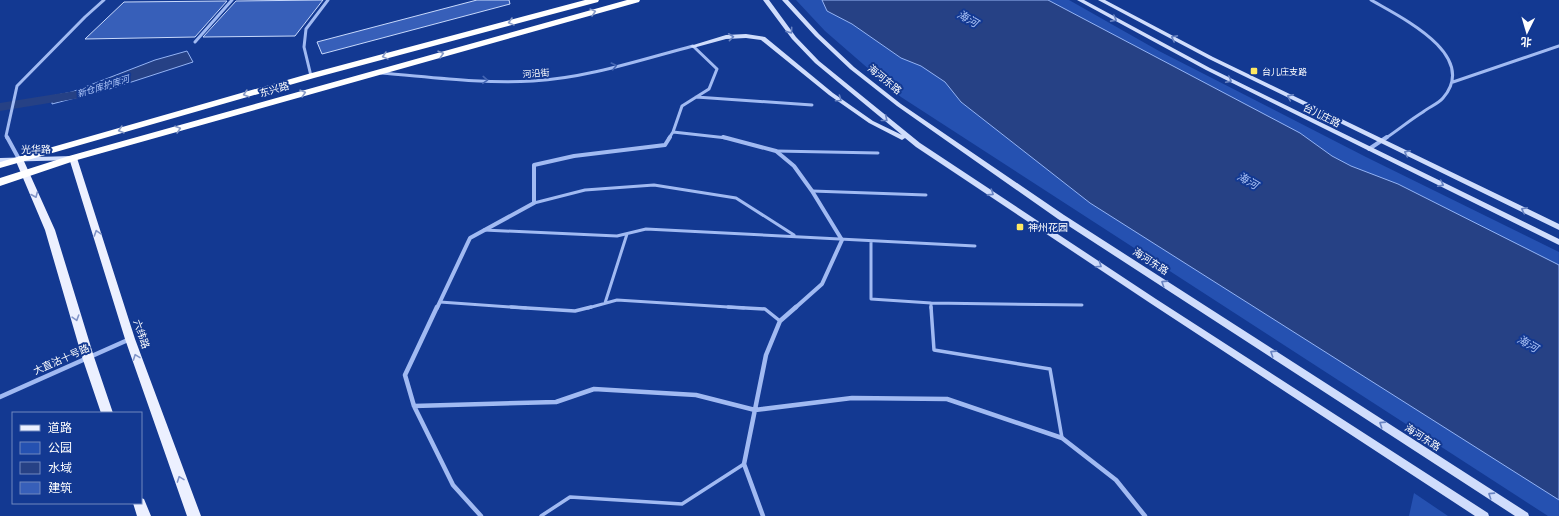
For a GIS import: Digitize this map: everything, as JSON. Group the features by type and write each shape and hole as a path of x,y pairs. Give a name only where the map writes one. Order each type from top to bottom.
{"highway":[{"name":"东兴路","path":"0,166 19,159 311,76 595,0"},
{"name":"东兴路","path":"0,182 73,158 636,0"}],"main road":[{"path":"766,0 794,38 817,62 918,146"},
{"name":"海河东路","path":"786,0 822,40 852,68 899,105 1061,217 1524,516"},
{"name":"台儿庄路","path":"1080,0 1208,69 1559,242"},
{"name":"台儿庄路","path":"1101,0 1211,58 1559,227"},
{"path":"693,46 726,37 746,36 763,38 831,94 866,118 918,146 1013,207 1153,301 1484,516"},
{"name":"光华路","path":"0,160 73,158"},
{"name":"六纬路","path":"73,158 130,339 194,516"},
{"path":"19,159 50,230 88,357 107,412"},
{"path":"139,504 144,516"}],"street":[{"path":"19,159 6,136 16,86 104,0"},
{"path":"195,42 232,0"},
{"path":"311,76 304,48 306,29 328,0"},
{"path":"1369,149 1444,98 1453,82 1452,66 1439,46 1428,36 1371,0"},
{"path":"481,516 454,485 414,406 405,375 470,238 534,203 534,165 574,156 665,146 673,132 682,106 709,89 717,69 693,46"},
{"name":"河沿街","path":"377,73 441,78 532,81 562,78 646,59 693,46"},
{"path":"1453,82 1559,46"},
{"path":"696,97 812,105"},
{"path":"673,132 722,137 776,151 794,166 812,191 842,240 822,284 780,321 766,355 744,464 762,516"},
{"name":"大直沽十号路","path":"0,396 130,339"},
{"path":"414,406 556,402 594,389 696,395 755,410 852,398 947,399 1062,438 1116,480 1145,516"}],"lane":[{"path":"776,151 878,154"},
{"path":"534,203 585,190 654,185 736,198 796,236"},
{"path":"812,191 926,195"},
{"path":"484,230 617,236 646,229 975,246"},
{"path":"605,303 627,234"},
{"path":"871,241 871,299 931,303 1082,305"},
{"path":"440,302 575,311 617,300 765,309 780,321"},
{"path":"931,303 934,350 1050,369 1062,438"},
{"path":"541,516 570,498 682,504 744,464"}],"green space":[{"path":"796,0 1069,0 1159,51 1366,157 1559,252 1559,516 1548,516 901,97 825,31"},
{"path":"1414,493 1448,516 1409,516"}],"water":[{"name":"海河","path":"822,0 1048,0 1300,133 1332,156 1351,166 1398,184 1559,265 1559,500 1090,203 961,102 945,82 921,66 901,58 852,24 827,11"},
{"path":"187,51 193,62 113,88 52,104 52,96 72,92 155,60"}],"building":[{"path":"323,0 295,36 203,37 236,1"},
{"path":"477,0 509,0 510,4 322,54 317,42"},
{"path":"227,1 195,37 85,39 124,2"}],"waterway":[{"name":"新仓库护库河","path":"0,107 75,95"}],"place":[{"name":"台儿庄支路","path":"1254,71"},
{"name":"神州花园","path":"1020,227"}]}
